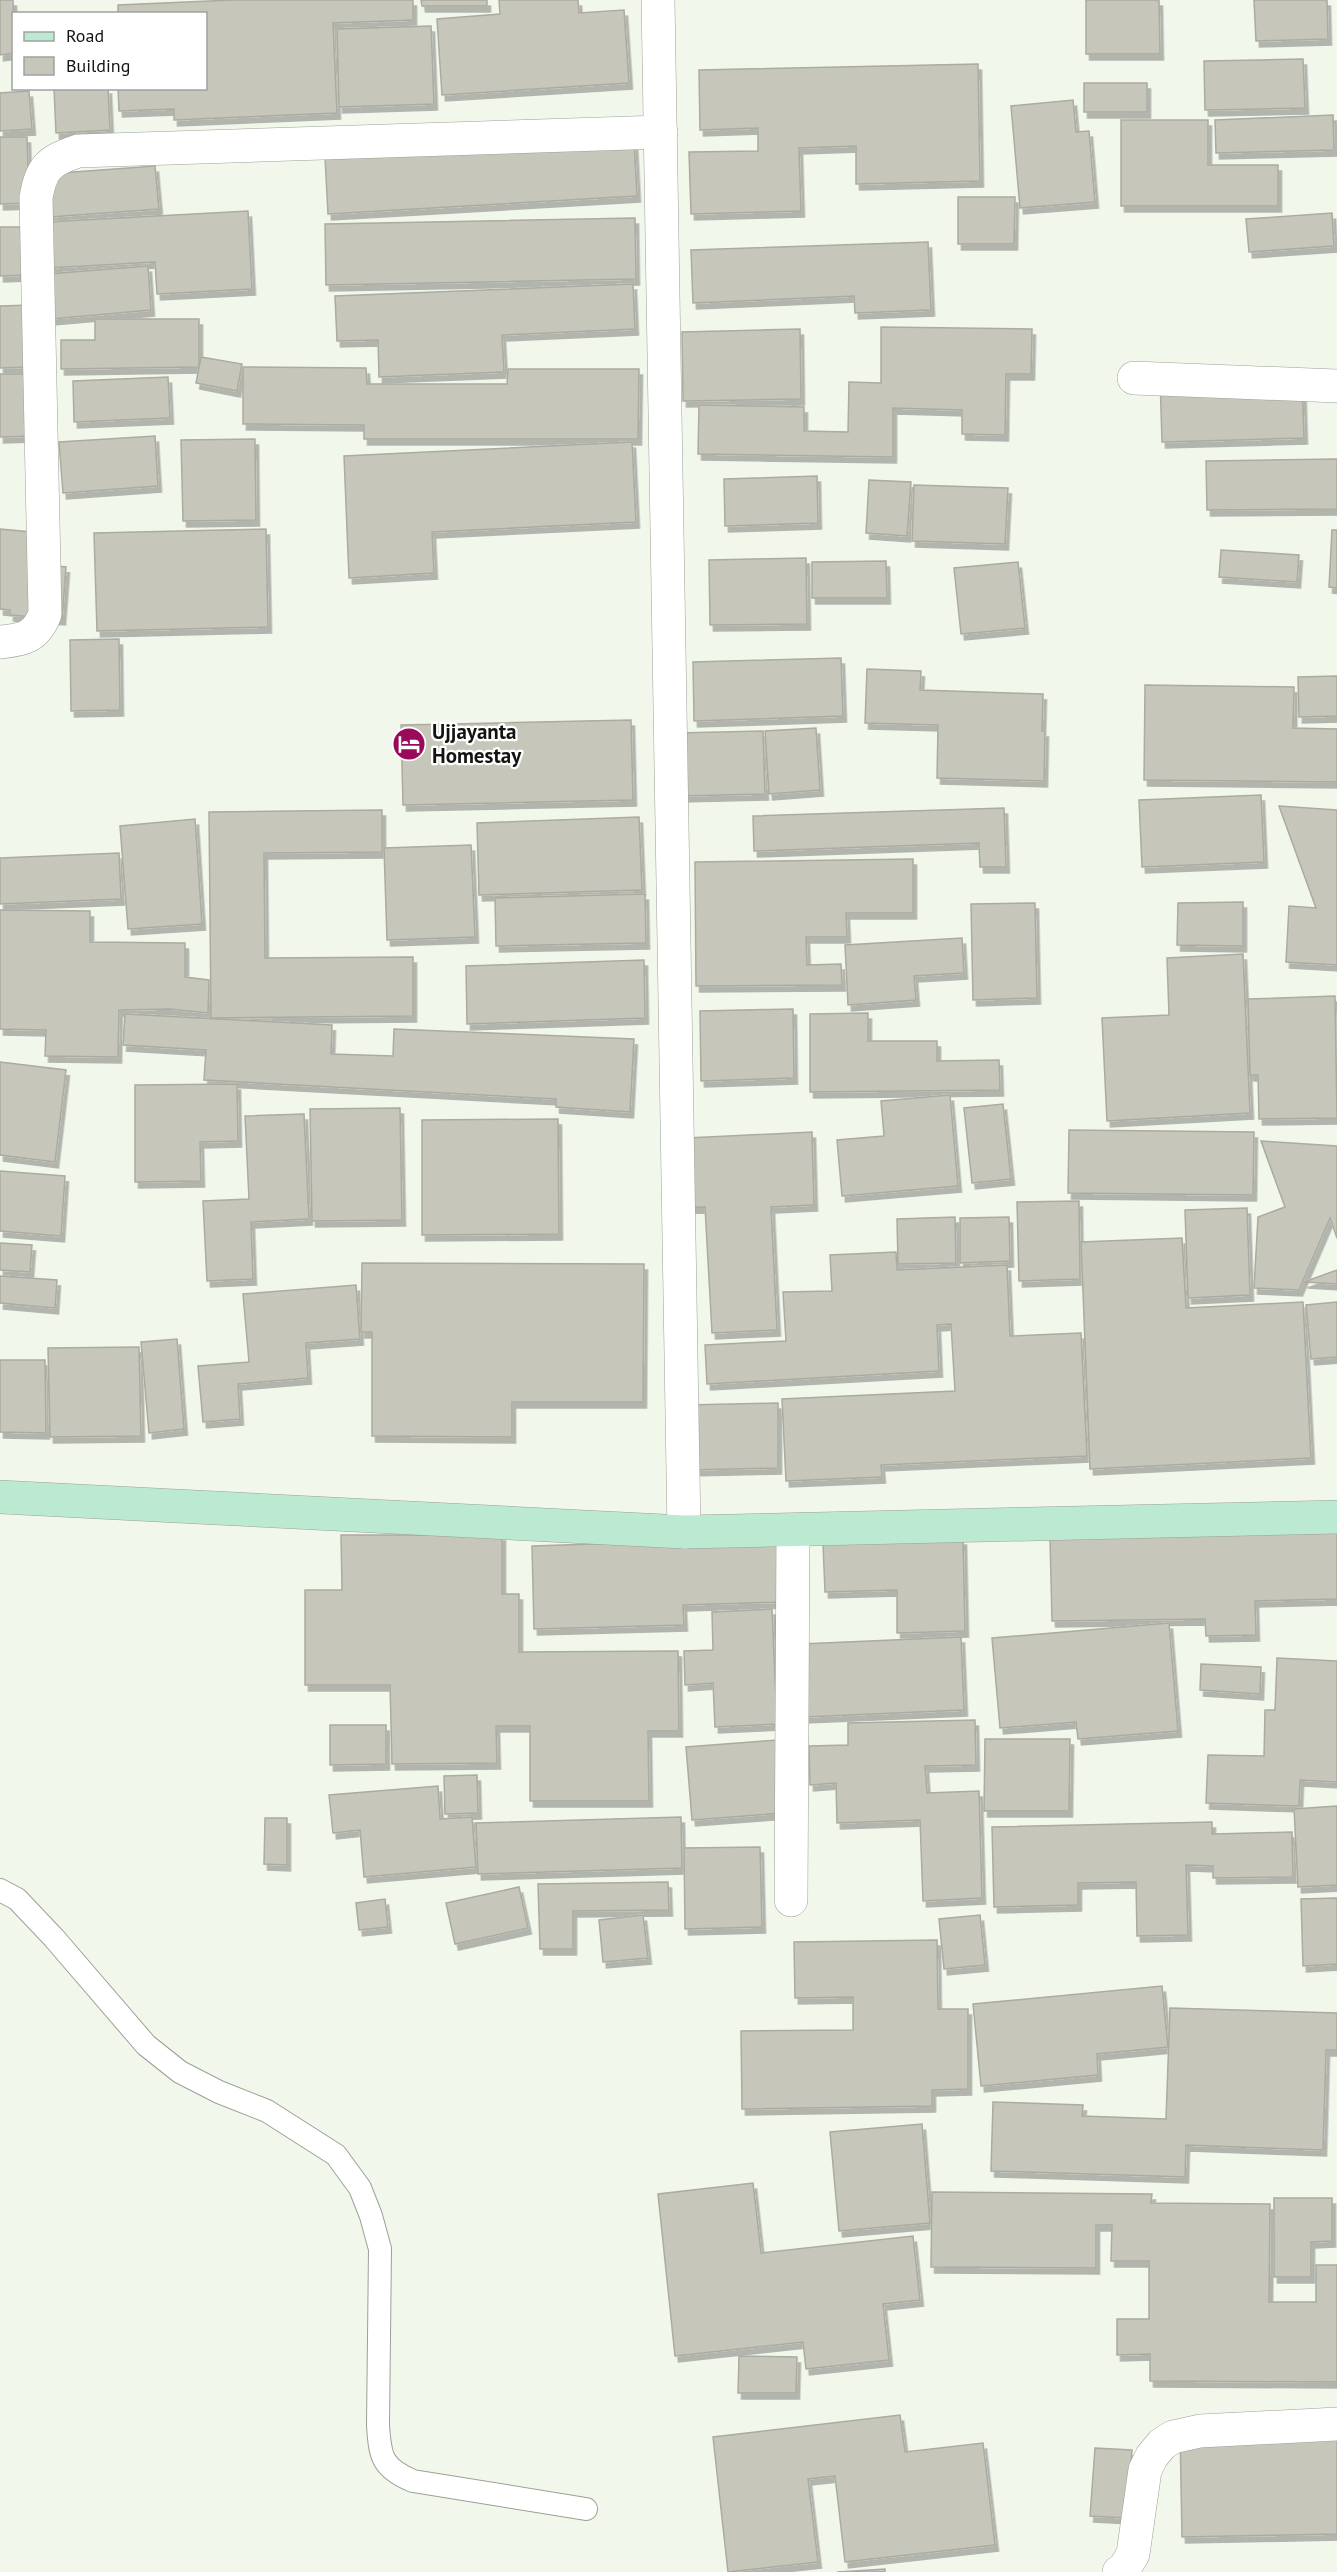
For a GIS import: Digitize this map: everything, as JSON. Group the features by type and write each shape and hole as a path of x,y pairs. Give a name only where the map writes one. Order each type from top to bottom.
{"street":[{"path":"658,0 684,1532"},
{"path":"0,642 28,637 40,627 45,614 36,198 39,178 57,158 78,151 661,132"},
{"path":"1134,378 1337,386"},
{"path":"0,1497 684,1532 1337,1516"},
{"path":"791,1900 793,1530"},
{"path":"1119,2572 1124,2569 1133,2554 1145,2470 1162,2444 1173,2437 1200,2431 1337,2424"}],"lane":[{"path":"0,1890 17,1899 54,1938 146,2046 180,2072 219,2092 267,2111 336,2155 360,2188 380,2249 378,2425 380,2451 384,2462 396,2474 413,2481 586,2509"}],"building":[{"path":"0,0 13,0 12,53 0,55"},
{"path":"232,0 413,0 413,20 333,23 337,113 174,120 174,109 119,111 118,90 207,90 207,12 118,12 118,5"},
{"path":"421,0 487,0 487,6 422,6"},
{"path":"499,0 578,0 579,13 624,10 629,83 442,95 437,19 500,14"},
{"path":"1086,0 1159,0 1160,54 1086,54"},
{"path":"1254,0 1327,0 1328,39 1256,41"},
{"path":"431,26 434,104 339,107 337,29"},
{"path":"1303,59 1305,108 1205,110 1204,61"},
{"path":"978,64 980,181 856,184 856,146 799,148 801,211 691,214 689,152 758,151 758,128 700,130 699,70"},
{"path":"1084,83 1147,83 1147,112 1084,112"},
{"path":"54,90 108,90 110,130 56,133"},
{"path":"29,91 32,129 0,131 0,93"},
{"path":"1073,100 1076,132 1089,131 1095,202 1020,208 1011,106"},
{"path":"1333,115 1334,150 1216,153 1215,120"},
{"path":"1121,120 1208,120 1208,165 1278,165 1278,206 1121,206"},
{"path":"633,122 637,196 328,214 324,139"},
{"path":"0,137 27,137 29,203 0,204"},
{"path":"155,166 159,209 50,217 47,174"},
{"path":"958,197 1015,197 1014,244 958,244"},
{"path":"248,211 252,289 157,294 155,262 48,268 46,222"},
{"path":"1332,213 1334,246 1249,252 1246,219"},
{"path":"635,218 636,279 326,285 325,224"},
{"path":"0,227 24,227 26,275 0,276"},
{"path":"928,242 931,310 855,313 854,296 693,303 691,250"},
{"path":"148,266 151,310 51,319 47,274"},
{"path":"633,284 635,329 502,335 504,372 379,377 378,340 337,341 335,296"},
{"path":"31,305 33,367 0,368 0,306"},
{"path":"95,319 199,319 199,367 61,369 61,340 95,340"},
{"path":"881,327 1032,329 1031,374 1006,374 1005,435 962,434 962,410 893,408 893,457 698,454 699,405 804,407 804,431 848,432 849,382 881,383"},
{"path":"800,329 801,399 683,401 682,332"},
{"path":"201,357 242,364 237,391 196,383"},
{"path":"243,367 366,368 367,384 507,384 508,369 639,369 638,439 364,439 364,425 243,424"},
{"path":"0,374 30,374 31,436 0,437"},
{"path":"1302,374 1304,438 1162,442 1160,378"},
{"path":"168,377 170,418 74,422 73,381"},
{"path":"155,436 158,486 63,493 59,442"},
{"path":"255,439 256,520 183,521 181,440"},
{"path":"632,442 636,522 432,532 434,573 349,578 344,456"},
{"path":"1337,459 1337,509 1207,510 1206,461"},
{"path":"817,476 818,523 725,526 724,479"},
{"path":"869,480 911,482 907,536 866,533"},
{"path":"914,485 1008,488 1005,544 912,541"},
{"path":"0,529 32,532 29,563 66,567 62,619 10,615 10,610 0,609"},
{"path":"266,529 268,627 97,631 94,533"},
{"path":"1332,530 1337,530 1337,588 1329,587"},
{"path":"1221,550 1299,555 1297,582 1219,577"},
{"path":"806,558 807,624 710,625 709,560"},
{"path":"886,561 887,598 812,598 812,562"},
{"path":"1018,562 1025,628 961,634 954,568"},
{"path":"119,639 120,710 71,711 70,640"},
{"path":"841,658 843,716 694,721 693,662"},
{"path":"867,669 921,671 920,690 1043,694 1044,781 937,778 938,725 865,723"},
{"path":"1337,676 1337,716 1299,717 1298,677"},
{"path":"1145,685 1294,687 1293,728 1337,729 1337,782 1144,780"},
{"path":"631,720 633,800 403,805 401,725"},
{"path":"816,728 820,790 769,794 765,731"},
{"path":"763,731 765,794 679,796 677,733"},
{"path":"1261,795 1264,862 1142,867 1139,800"},
{"path":"1279,806 1337,810 1337,965 1286,962 1289,906 1316,908"},
{"path":"1004,808 1006,867 980,867 979,843 754,851 753,816"},
{"path":"382,810 382,852 264,853 265,958 413,957 413,1016 211,1018 209,812"},
{"path":"639,817 642,890 479,895 477,823"},
{"path":"195,819 202,924 128,929 120,826"},
{"path":"471,845 475,937 387,940 384,848"},
{"path":"119,853 121,899 0,904 0,858"},
{"path":"913,859 913,913 846,913 847,937 806,937 807,965 841,964 842,985 696,986 695,862"},
{"path":"645,894 646,943 496,946 495,898"},
{"path":"1243,902 1243,946 1177,945 1178,903"},
{"path":"1035,903 1037,998 973,1000 971,904"},
{"path":"0,910 90,911 90,942 185,943 185,977 209,980 208,1013 170,1009 119,1010 118,1057 45,1056 46,1030 0,1029"},
{"path":"962,938 964,973 914,976 916,1000 848,1005 845,945"},
{"path":"1243,954 1250,1113 1107,1121 1102,1018 1169,1015 1167,958"},
{"path":"644,960 645,1018 467,1024 466,966"},
{"path":"1335,996 1337,1118 1259,1119 1258,1075 1250,1075 1248,999"},
{"path":"793,1009 794,1078 701,1081 700,1011"},
{"path":"868,1013 868,1041 937,1041 937,1061 999,1060 1000,1090 810,1092 810,1014"},
{"path":"125,1014 332,1025 331,1054 393,1056 394,1029 634,1039 630,1112 556,1107 556,1099 204,1080 206,1050 123,1045"},
{"path":"0,1062 66,1070 55,1162 0,1155"},
{"path":"237,1084 238,1141 200,1142 201,1181 135,1182 135,1085"},
{"path":"950,1095 958,1186 842,1196 837,1140 884,1136 881,1101"},
{"path":"1003,1104 1011,1179 972,1183 964,1108"},
{"path":"400,1108 402,1220 312,1221 310,1109"},
{"path":"304,1114 309,1219 251,1222 253,1279 207,1281 203,1201 249,1199 245,1116"},
{"path":"558,1119 559,1234 422,1235 422,1120"},
{"path":"1069,1130 1254,1132 1253,1195 1068,1193"},
{"path":"812,1132 814,1205 771,1207 777,1330 712,1333 705,1207 669,1208 666,1139"},
{"path":"1261,1141 1337,1146 1337,1238 1330,1218 1299,1290 1254,1288 1258,1217 1285,1207"},
{"path":"0,1171 65,1176 61,1236 0,1231"},
{"path":"1079,1201 1080,1279 1019,1281 1017,1202"},
{"path":"1247,1208 1250,1295 1188,1298 1185,1210"},
{"path":"955,1217 956,1263 898,1264 897,1219"},
{"path":"1009,1217 1010,1261 960,1263 960,1218"},
{"path":"1182,1238 1186,1308 1303,1302 1311,1458 1090,1469 1081,1242"},
{"path":"0,1243 32,1245 30,1272 0,1270"},
{"path":"896,1252 897,1270 1007,1265 1010,1336 1081,1333 1087,1456 881,1465 882,1477 786,1481 782,1399 955,1391 951,1324 937,1325 939,1371 707,1384 705,1345 786,1341 783,1292 832,1291 830,1255"},
{"path":"362,1263 644,1264 643,1402 512,1402 512,1437 372,1436 372,1332 361,1332"},
{"path":"1337,1270 1337,1284 1304,1282"},
{"path":"0,1276 57,1280 55,1308 0,1303"},
{"path":"356,1285 360,1339 306,1343 308,1378 238,1384 240,1419 203,1422 198,1366 249,1362 243,1294"},
{"path":"1337,1302 1337,1357 1311,1359 1306,1305"},
{"path":"177,1339 184,1429 149,1433 141,1342"},
{"path":"139,1347 141,1436 50,1437 48,1348"},
{"path":"0,1360 45,1360 46,1433 0,1432"},
{"path":"778,1403 778,1468 687,1470 686,1405"},
{"path":"1337,1532 1337,1599 1255,1601 1256,1635 1206,1636 1205,1619 1052,1621 1050,1538"},
{"path":"341,1535 502,1535 502,1594 519,1594 519,1652 678,1651 679,1731 648,1731 649,1801 530,1801 530,1726 496,1726 497,1763 392,1764 390,1685 305,1685 305,1590 342,1590"},
{"path":"783,1538 785,1602 683,1605 684,1625 534,1629 532,1546"},
{"path":"963,1539 965,1631 897,1633 897,1590 825,1592 823,1544"},
{"path":"772,1609 777,1724 715,1727 713,1683 685,1685 684,1651 713,1650 712,1612"},
{"path":"1169,1623 1178,1731 1078,1739 1076,1722 1000,1728 992,1638"},
{"path":"961,1637 964,1710 804,1717 801,1644"},
{"path":"1277,1658 1337,1661 1337,1782 1300,1780 1299,1806 1206,1803 1208,1755 1264,1756 1265,1710 1275,1710"},
{"path":"1201,1664 1261,1667 1260,1694 1200,1690"},
{"path":"975,1720 976,1765 925,1766 927,1793 979,1791 982,1898 923,1901 920,1820 837,1823 836,1783 810,1785 809,1746 848,1745 848,1723"},
{"path":"330,1725 386,1725 386,1764 330,1765"},
{"path":"985,1739 1070,1739 1069,1811 984,1811"},
{"path":"777,1740 783,1813 692,1820 686,1747"},
{"path":"477,1775 478,1813 445,1814 444,1776"},
{"path":"438,1786 440,1819 472,1817 476,1867 364,1877 360,1830 333,1833 329,1795"},
{"path":"1337,1806 1337,1885 1298,1887 1294,1809"},
{"path":"681,1817 682,1868 478,1874 476,1823"},
{"path":"265,1818 287,1818 287,1865 264,1864"},
{"path":"1212,1822 1212,1834 1292,1832 1293,1877 1213,1878 1213,1866 1186,1865 1188,1935 1137,1936 1136,1882 1078,1883 1078,1905 994,1907 992,1827"},
{"path":"760,1847 762,1927 685,1929 684,1848"},
{"path":"668,1882 669,1910 573,1911 573,1949 540,1949 538,1884"},
{"path":"519,1887 528,1928 455,1944 446,1903"},
{"path":"1337,1898 1337,1964 1303,1966 1301,1899"},
{"path":"385,1899 388,1927 359,1930 356,1903"},
{"path":"643,1915 648,1958 603,1962 599,1920"},
{"path":"980,1915 985,1965 944,1969 939,1919"},
{"path":"937,1940 938,2009 968,2009 968,2089 932,2090 932,2106 742,2109 741,2031 853,2030 853,1997 795,1998 794,1942"},
{"path":"1162,1986 1168,2047 1097,2054 1098,2075 981,2086 973,2004"},
{"path":"1170,2008 1337,2013 1337,2050 1326,2050 1323,2150 1186,2145 1185,2177 991,2171 993,2102 1083,2105 1082,2116 1166,2119"},
{"path":"922,2124 930,2223 839,2231 830,2132"},
{"path":"753,2183 761,2253 913,2236 920,2300 883,2304 889,2360 806,2369 803,2342 675,2356 658,2194"},
{"path":"932,2192 1152,2194 1151,2203 1270,2204 1269,2302 1316,2302 1316,2265 1337,2265 1337,2382 1150,2381 1150,2354 1117,2355 1117,2319 1149,2319 1149,2261 1111,2261 1112,2225 1096,2225 1096,2268 931,2267"},
{"path":"1274,2198 1332,2198 1332,2241 1311,2242 1311,2277 1274,2277"},
{"path":"739,2356 797,2357 796,2393 738,2393"},
{"path":"900,2415 905,2452 983,2443 995,2545 845,2562 835,2476 808,2479 818,2562 728,2572 713,2437"},
{"path":"1337,2426 1337,2534 1182,2537 1180,2430"},
{"path":"1095,2448 1132,2450 1127,2518 1090,2516"},
{"path":"885,2569 885,2572 837,2572"}],"place":[{"name":"Ujjayanta Homestay","path":"409,744"}]}
